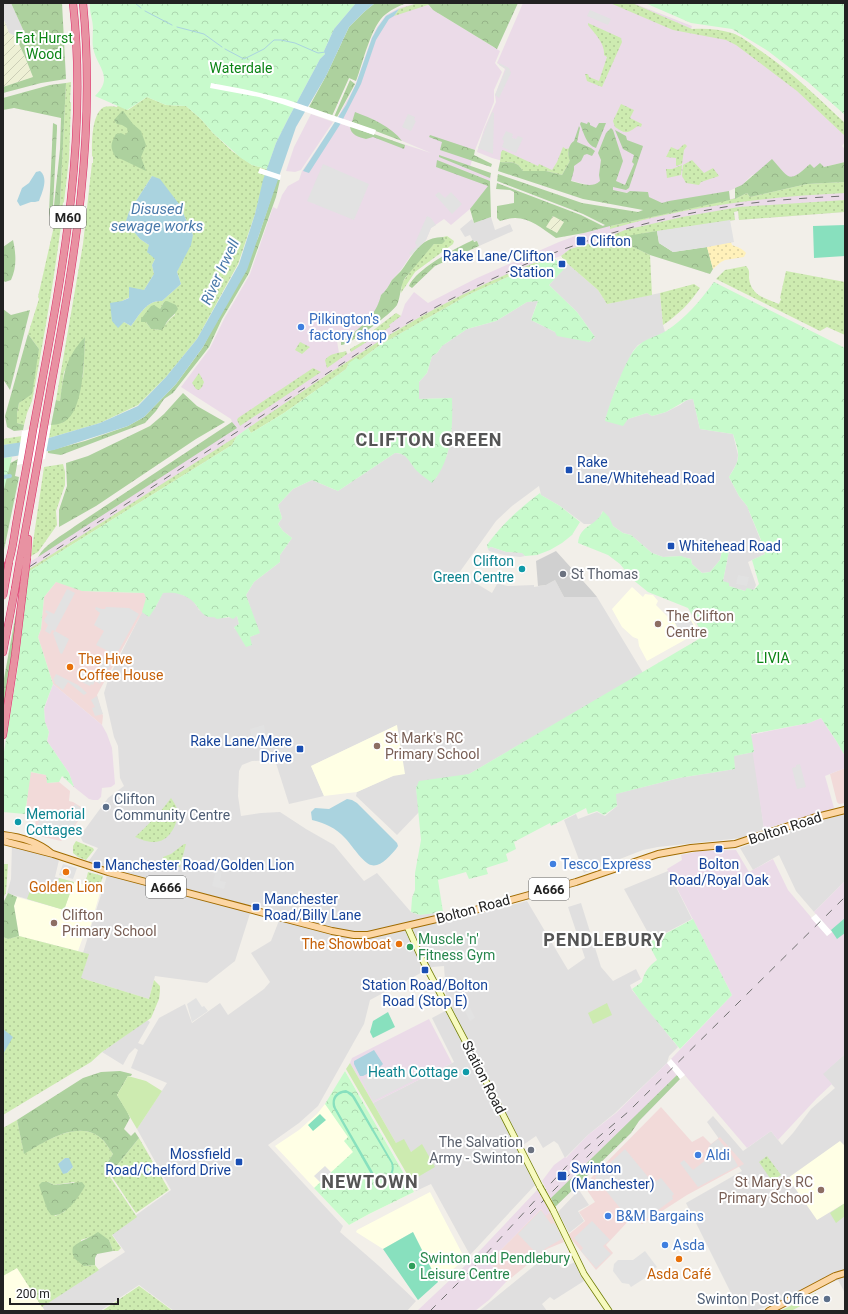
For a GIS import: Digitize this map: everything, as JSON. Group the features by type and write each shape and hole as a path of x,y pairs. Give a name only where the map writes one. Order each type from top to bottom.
{"highway":[{"name":"M60","path":"3,596 60,282 73,174 77,94 77,57 73,3"},
{"name":"M60","path":"3,652 15,589 23,558 28,517 71,277 84,162 87,84 83,3"},
{"name":"M60","path":"3,735 24,581 23,558"},
{"name":"M60","path":"3,579 9,562"}],"main road":[{"name":"Bolton Road","path":"3,841 53,854 108,872 332,931 354,935 370,935 475,910 589,877 658,854 690,848 735,844 813,818 845,810"},
{"name":"Bolton Road","path":"3,835 35,843 44,847 53,854"},
{"name":"Station Road","path":"407,926 421,957 553,1210 584,1274 609,1311"},
{"path":"768,1311 835,1276 845,1273"}],"shaded area":[{"path":"3,3 11,3 26,36 17,40 15,36 9,33 3,18"},
{"path":"418,3 427,3 433,10 500,51 495,63 502,72 494,90 494,102 475,150 470,167 491,176 490,181 488,187 470,209 451,225 444,219 431,228 426,240 411,255 381,295 376,310 362,326 349,337 337,341 339,353 346,351 348,354 351,352 350,349 366,340 371,332 396,313 401,316 405,304 414,292 428,303 477,278 559,242 661,204 649,197 591,186 492,158 477,152 484,129 496,102 495,95 505,69 497,63 523,3 633,3 692,26 690,32 727,40 737,44 799,91 845,136 845,142 842,146 845,149 845,162 814,168 810,164 796,177 752,175 742,185 729,191 730,199 845,182 845,212 739,220 738,211 734,212 735,220 645,233 585,244 570,249 561,256 534,265 247,429 237,436 232,445 28,572 30,562 38,557 49,544 232,422 231,419 181,387 210,348 224,319 250,274 273,207 277,209 282,195 288,186 299,180 302,171 335,122 431,153 376,130 338,117 355,86 377,27 386,15 399,8"},
{"path":"590,10 611,19 608,25 587,16"},
{"path":"3,18 9,33 15,36 33,77 3,87"},
{"path":"499,63 509,68 511,73 499,98 495,95 506,69 499,65"},
{"path":"492,112 494,113 493,154 478,148"},
{"path":"311,114 333,122 301,170 295,172 286,171 294,147"},
{"path":"408,114 415,117 414,120 416,121 411,131 402,127"},
{"path":"506,131 513,134 512,138 516,139 518,136 523,138 516,153 502,147 504,141 502,139"},
{"path":"323,164 369,184 354,220 307,201"},
{"path":"439,192 445,198 451,192 462,204 452,214 435,195"},
{"path":"427,216 431,218 436,225 431,228 426,240 411,255 409,253 417,246 415,243"},
{"path":"553,216 564,222 557,233 546,227"},
{"path":"491,217 495,230 510,224 513,231 479,246 477,241 473,241 470,235 465,237 460,229 472,219 474,223"},
{"path":"730,220 734,242 673,252 659,243 657,231"},
{"path":"568,264 598,290 607,304 660,293 665,332 638,345 633,351 616,387 605,421 628,419 647,413 652,416 666,412 687,400 693,399 700,429 733,434 738,455 737,463 729,477 739,496 747,506 765,554 748,562 756,585 754,590 745,591 729,586 723,581 729,551 722,551 720,560 710,572 702,573 692,564 691,559 682,556 663,557 652,553 631,535 623,533 613,526 602,511 601,516 593,524 584,524 560,506 541,495 539,486 512,506 496,521 459,573 492,593 497,584 508,586 534,585 534,587 546,585 555,580 564,597 597,597 643,673 469,774 416,788 419,812 397,835 356,796 357,792 393,776 397,725 311,766 324,796 289,804 275,760 252,761 242,765 239,771 238,796 241,816 280,812 334,845 364,881 377,873 411,912 419,915 443,912 489,911 527,901 568,970 585,958 568,907 581,903 601,967 613,981 636,969 641,979 630,985 632,990 678,1047 669,1056 667,1063 565,1158 558,1144 554,1141 543,1148 536,1136 523,1145 536,1184 470,1255 431,1184 416,1191 410,1181 434,1167 420,1147 411,1152 396,1143 373,1103 454,1062 432,1018 447,1010 444,966 432,967 370,1000 364,1024 318,1106 299,1123 268,1145 343,1226 340,1232 416,1301 407,1311 174,1311 139,1285 100,1311 45,1311 42,1307 125,1252 111,1233 171,1190 137,1129 167,1083 131,1068 138,1050 135,1048 129,1054 123,1065 102,1052 147,1020 150,1022 138,1043 143,1045 159,1018 185,1004 192,1023 220,1003 228,1015 264,989 270,982 251,953 271,941 282,913 253,904 235,961 207,983 155,976 149,999 81,978 82,956 109,869 88,862 98,848 83,842 80,836 108,798 124,786 120,778 118,746 114,737 104,693 109,677 142,612 155,608 163,592 176,592 192,599 199,610 214,616 226,618 237,616 239,624 234,628 250,637 259,633 246,595 254,582 280,562 280,555 292,538 283,531 278,524 282,518 278,505 293,489 312,480 338,491 395,453 403,454 436,478 447,455 451,439 452,398 419,399 419,382 427,373 432,356 437,353 442,346 467,329 496,321 527,302 538,300 531,320 555,332 589,342 595,337 577,312 549,285"},
{"path":"491,547 506,552 522,553 525,556 520,557 504,555 489,551 488,549"},
{"path":"556,551 597,597 564,597 555,580 546,585 538,586 536,561"},
{"path":"738,575 749,577 747,586 736,584"},
{"path":"56,582 74,583 82,591 144,593 149,600 97,695 103,716 102,725 53,684 38,637 41,629 44,597"},
{"name":"The Clifton Centre","path":"632,587 643,597 645,594 653,595 658,601 656,605 669,618 678,620 689,613 699,632 647,661 639,646 638,639 633,637 622,627 612,609"},
{"path":"67,589 75,593 55,631 52,630 50,634 45,631 48,625 44,620 48,614 45,612 46,610 54,614"},
{"path":"96,607 102,609 105,609 106,607 129,608 139,614 100,684 95,681 93,685 91,684 90,686 78,680 82,672 93,678 108,651 96,645 104,631 94,625 100,613 95,609"},
{"path":"688,615 696,630 683,638 675,623"},
{"path":"55,631 69,639 62,654 60,653 53,633"},
{"path":"56,674 78,685 87,693 84,695 68,682 63,690 54,683 55,682 53,680"},
{"path":"53,684 102,725 107,734 112,748 115,784 111,787 102,788 101,797 98,800 89,799 74,787 69,773 47,741 49,732 45,722 44,709"},
{"path":"97,696 103,714 95,716 92,708 95,707 91,700"},
{"path":"821,718 845,756 845,768 825,776 834,808 764,829 750,735 809,723"},
{"path":"264,725 266,737 252,740 250,729"},
{"name":"St Mark's RC Primary School","path":"397,725 405,774 393,776 357,792 324,796 311,766"},
{"path":"754,752 764,829 741,838 643,850 584,873 564,820 576,814 578,819 597,812 605,816 617,806 615,794 679,778 735,769 733,756"},
{"path":"800,764 806,787 797,789 792,768"},
{"path":"845,768 845,803 839,804 837,802 830,774"},
{"path":"30,772 47,775 47,783 59,782 70,791 69,801 86,810 71,831 61,841 35,835 36,812 26,810"},
{"path":"75,804 85,811 70,830 61,838 38,834 39,813 68,816"},
{"path":"845,815 845,881 814,912 796,891 779,855 753,870 740,848 770,837 837,816"},
{"path":"12,844 59,860 55,877 74,882 64,910 7,893 11,879"},
{"path":"736,850 749,872 773,859 788,890 827,936 832,932 814,912 845,881 845,1054 823,1074 832,1084 778,1140 771,1131 747,1148 671,1059 732,995 667,869 682,860 681,855 700,851"},
{"path":"63,864 77,868 73,879 59,875"},
{"path":"213,870 222,871 220,881 226,882 224,889 212,886 215,874 212,873"},
{"path":"668,871 692,919 652,940 624,889"},
{"name":"Clifton Primary School","path":"74,882 101,889 87,938 83,937 78,951 19,936 14,906 17,897 64,910"},
{"path":"428,930 433,940 420,946 417,941 425,936 424,932"},
{"path":"196,998 202,1007 204,1006 208,1011 192,1022 187,1004"},
{"path":"466,1000 475,1018 470,1021 463,1007 460,1008 458,1004"},
{"path":"429,1019 452,1063 373,1103 350,1063 352,1058"},
{"path":"845,1054 845,1293 838,1280 754,1311 740,1311 686,1203 742,1171 707,1122 713,1116 743,1151 771,1131 782,1145 811,1109 835,1088 822,1074"},
{"path":"667,1063 680,1079 639,1121 631,1133 555,1207 542,1181 554,1165 565,1157 566,1158 588,1135 616,1113"},
{"path":"387,1067 392,1076 405,1068 413,1081 373,1101 362,1080"},
{"path":"345,1071 414,1192 349,1225 275,1146 299,1130 317,1114 329,1099"},
{"path":"661,1107 692,1142 703,1136 711,1144 720,1137 744,1164 687,1195 642,1224 633,1216 606,1245 613,1253 596,1270 568,1235 585,1221 579,1212 595,1202 585,1187 593,1182 591,1178"},
{"path":"718,1139 731,1154 738,1166 698,1187 680,1163 684,1160 693,1170 715,1153 709,1146"},
{"name":"St Mary's RC Primary School","path":"840,1141 845,1146 845,1203 817,1220 788,1178"},
{"path":"625,1149 653,1183 661,1178 674,1194 672,1196 673,1199 642,1222 634,1215 628,1218 595,1177"},
{"path":"325,1166 331,1172 320,1182 314,1176"},
{"path":"538,1189 550,1212 546,1216 541,1209 489,1262 506,1282 489,1300 475,1311 417,1311 470,1261"},
{"path":"579,1190 589,1205 578,1211 584,1221 569,1233 558,1212"},
{"path":"430,1192 465,1259 438,1282 413,1232 383,1249 356,1232 357,1230"},
{"path":"541,1209 546,1215 550,1212 564,1242 547,1249 506,1282 489,1262"},
{"path":"541,1210 551,1224 554,1223 562,1237 538,1255 518,1234"},
{"path":"592,1221 610,1240 603,1246 611,1254 596,1268 581,1251 583,1248 574,1238"},
{"path":"645,1251 657,1267 654,1269 656,1271 631,1287 629,1284 622,1283 613,1271 614,1264 618,1260 633,1260"},
{"path":"551,1252 562,1268 575,1262 584,1281 554,1300 550,1297 542,1304 547,1311 479,1311"},
{"path":"17,1268 45,1311 3,1311 3,1276"}],"green space":[{"name":"Fat Hurst Wood","path":"11,3 62,3 66,79 41,83 3,93 3,87 33,77 17,40 26,36"},
{"name":"Waterdale","path":"90,3 356,3 334,29 324,51 325,54 320,59 276,143 267,169 252,165 241,158 186,106 166,105 147,97 127,110 95,96 104,83 104,77 93,47 93,25"},
{"path":"375,3 408,3 393,9 381,19 372,35 356,81 349,78 332,116 309,107 326,76 349,27"},
{"path":"418,3 434,3 394,16 399,9"},
{"path":"518,3 497,49 433,10 428,4"},
{"path":"610,3 632,3 692,29 722,31 732,33 742,38 770,57 792,75 845,123 845,136 797,91 736,45 726,40 673,30"},
{"path":"645,3 845,3 845,115 808,82 768,51 732,29 691,23"},
{"path":"588,23 621,38 622,42 602,87 587,81 585,74 588,74 589,77 599,81 607,57 604,55 601,43"},
{"path":"350,80 355,84 337,117 334,117"},
{"path":"71,82 69,159 60,234 32,401 24,425 17,423 17,413 19,403 24,399 39,349 28,334 39,299 38,297 54,226 57,224 60,203 66,83"},
{"path":"66,83 60,203 57,224 54,226 53,215 60,149 61,118 14,108 3,110 3,98 50,85"},
{"path":"147,97 166,105 186,106 232,151 252,165 267,169 255,214 238,264 197,339 166,377 138,405 100,423 49,438 51,425 64,422 83,376 85,338 64,372 60,401 56,400 83,244 93,163 92,144 94,122 104,107 117,107 118,105 128,110","holes":["152,176 179,204 193,235 177,272 181,284 162,301 157,301 148,305 131,326 124,322 122,301 144,290 154,274 152,265 155,259 149,245 140,239 135,233 124,230 129,212","164,302 171,303 175,315 161,329 151,329 146,322 158,309 160,309"]},
{"path":"621,104 634,110 630,118 642,124 641,127 638,126 625,132 615,127 613,121"},
{"path":"122,111 141,131 146,145 141,157 146,171 116,158 113,151 112,144 116,134 121,133 125,135 128,132 127,128 117,124 114,120"},
{"path":"355,112 387,127 402,141 352,122"},
{"path":"581,122 587,124 588,122 596,128 599,123 606,123 596,148 590,144 584,135 580,124"},
{"path":"53,123 57,125 57,129 52,225 49,213"},
{"path":"350,126 405,145 404,149 373,137 366,139 353,134"},
{"path":"579,126 580,128 577,142 595,151 592,156 587,154 584,155 581,161 574,166 571,181 593,185 600,181 599,175 601,160 598,153 606,133 611,128 623,161 616,181 625,185 634,164 632,162 634,155 623,149 615,130 626,136 627,140 643,146 629,188 626,190 613,187 613,190 627,193 630,191 648,192 649,197 662,203 729,191 730,200 556,238 530,221 516,218 500,221 497,218 497,206 514,203 514,192 510,190 496,189 497,183 581,215 603,226 605,225 583,214 497,181 498,174 582,203 638,212 643,210 583,199 498,171 500,162 510,162 518,165 523,171 546,171 562,175 570,161 570,145 574,141","holes":["553,216 564,222 557,233 546,227"]},
{"path":"430,135 475,150 474,155 492,164 491,167 440,150 442,142 429,137"},
{"path":"685,144 687,146 684,150 682,164 676,166 676,158 666,157 671,147 678,150"},
{"path":"563,147 566,149 570,148 568,153 570,161 562,175 546,171 523,171 516,164 510,162 500,162 501,152 503,150 538,166 539,164 552,170"},
{"path":"439,155 491,173 490,178 439,157"},
{"path":"772,159 786,175 790,176 797,174 810,164 814,168 820,163 824,167 845,162 845,182 807,184 750,197 747,193 735,199 735,188 742,185"},
{"path":"437,160 490,181 491,217 474,223 470,209 488,186 436,167"},
{"path":"692,160 704,173 713,168 719,176 701,182 699,185 686,183 682,176 683,165"},
{"path":"682,165 681,175 667,178 666,169 672,169"},
{"path":"277,180 280,180 276,197 249,273 222,319 209,347 173,393 164,399 145,423 61,455 48,453 48,451 85,441 128,426 144,417 176,384 203,347 258,238"},
{"path":"845,182 845,193 785,197 726,204 668,214 610,229 610,226 737,198 747,193 750,197 807,184"},
{"path":"845,200 845,212 739,220 738,211 734,212 735,220 645,233 619,240 650,255 652,295 607,304 598,290 561,256 570,249 595,242 625,230 682,217 739,207"},
{"path":"845,225 845,256 814,258 813,226"},
{"path":"657,231 659,243 673,252 707,247 713,269 710,274 650,255 614,238"},
{"path":"447,236 454,241 453,244 415,272 401,293 402,283 414,266 434,244 445,241 443,237"},
{"path":"443,237 445,241 442,244 434,244 405,278 397,305 394,309 353,340 341,345 341,342 366,322 371,316 379,303 381,295 401,271 413,253 428,240"},
{"path":"13,240 15,265 11,280 5,282 3,280 3,247"},
{"path":"473,240 474,242 477,241 479,246 435,266 412,288 409,286 413,279 428,266"},
{"path":"553,254 554,258 534,265 470,294 380,345 360,360 349,363 346,369 284,413 251,433 248,428 350,360 413,321 480,286"},
{"path":"554,258 565,268 549,285 577,312 595,337 589,342 557,336 555,332 531,320 538,301 527,302 496,321 467,329 442,346 437,353 432,356 427,373 419,382 419,399 452,398 450,443 444,464 439,474 432,483 417,471 406,457 399,453 395,453 338,491 312,480 293,489 278,505 282,518 278,524 283,531 292,538 280,555 280,562 254,582 246,595 260,633 250,637 252,645 246,647 234,627 239,624 237,616 233,619 229,617 217,619 206,616 193,602 180,594 163,593 149,617 142,612 146,598 144,593 82,591 56,582 44,597 41,629 38,637 53,684 44,708 45,722 49,732 47,741 69,773 74,787 62,776 59,782 47,783 46,775 31,772 25,814 3,812 3,758 18,666 28,572 232,445 237,436 248,428 251,433 284,413 346,369 349,363 356,358 360,360 380,345 470,294 534,265"},
{"path":"746,266 749,270 750,284 756,293 779,304 786,271 845,282 845,335 827,327 820,331 716,279 725,270"},
{"name":"LIVIA","path":"714,282 845,348 845,756 821,718 809,723 751,734 754,752 734,756 735,769 679,778 616,794 617,806 604,815 597,811 588,814 586,808 551,826 550,823 514,842 516,849 506,854 508,861 486,868 488,874 469,879 466,872 438,880 443,912 420,915 411,912 412,898 415,890 415,873 421,840 416,788 419,781 469,774 704,636 688,608 648,592 632,579 620,564 608,555 578,543 582,532 600,516 603,511 609,517 613,526 623,533 631,535 652,553 663,557 682,556 691,559 692,564 702,573 710,572 720,560 722,551 729,551 723,581 729,583 729,586 745,591 747,588 754,590 759,584 752,560 765,554 747,506 739,496 729,477 736,465 738,457 733,434 700,429 693,399 687,400 666,412 652,416 647,413 628,419 623,426 605,421 619,380 634,350 642,343 666,331 680,321"},
{"path":"694,284 700,288 688,304 663,325 660,293"},
{"path":"167,301 176,305 178,309 161,330 151,329 146,322 141,322 141,319 151,306 154,305 160,309 164,302"},
{"path":"3,309 11,315 30,310 10,390 3,379"},
{"path":"396,313 401,316 389,325 390,327 351,352 350,349 364,341 371,332"},
{"path":"28,334 39,349 32,394 19,403 17,413 17,423 24,425 23,430 14,431 7,427 5,416"},
{"path":"85,337 82,384 76,407 71,416 64,422 51,425 56,400 60,401 66,366 73,352"},
{"path":"300,342 310,347 302,354 295,350"},
{"path":"346,351 347,354 327,368 325,360 327,357 332,354"},
{"path":"313,368 321,372 240,426 237,420 238,418"},
{"path":"199,373 204,382 199,390 196,389 192,383"},
{"path":"183,393 197,406 225,422 196,439 96,506 59,527 59,510 67,486 66,463 88,456 150,426 164,414"},
{"path":"232,422 237,428 38,557 49,544"},
{"path":"22,436 21,443 3,445 3,439"},
{"path":"237,436 232,445 28,572 29,569"},
{"path":"12,457 3,493 3,458"},
{"path":"18,459 15,476 19,477 3,555 3,467"},
{"path":"63,464 65,472 65,485 56,511 57,525 38,552 31,556 44,467"},
{"path":"540,493 560,506 580,522 572,535 550,550 537,555 525,556 521,553 506,552 491,547 488,549 487,545 505,523"},
{"path":"20,591 3,721 3,684"},
{"path":"171,798 178,813 174,828 168,836 160,841 154,842 135,837 154,819"},
{"path":"76,841 93,848 94,850 86,860 73,853 73,846"},
{"path":"186,844 180,867 163,863 163,857 171,854"},
{"path":"3,864 8,864 6,893 3,898"},
{"path":"88,872 103,876 99,889 85,885"},
{"path":"59,878 74,882 64,910 27,899 31,888 54,894"},
{"path":"8,893 17,897 14,906 19,936 8,939 3,937 3,903"},
{"path":"845,918 845,933 837,939 831,930"},
{"path":"693,919 732,995 680,1049 632,989 642,982 647,970 657,960 648,943"},
{"path":"19,936 89,954 81,978 149,999 154,980 160,986 160,991 159,999 151,1018 102,1052 91,1062 3,1115 3,937 8,939"},
{"path":"607,1003 612,1015 593,1024 588,1013"},
{"path":"388,1012 395,1027 373,1038 370,1032 373,1021"},
{"path":"350,1063 396,1143 404,1139 411,1152 422,1144 435,1167 411,1181 346,1069"},
{"path":"120,1071 132,1074 131,1076 128,1076 117,1095 130,1118 124,1129 131,1136 135,1132 139,1138 110,1174 104,1168 113,1154 104,1141 95,1134 85,1131 74,1131 53,1138 24,1154 17,1120 83,1078 101,1072"},
{"path":"345,1071 414,1192 349,1225 314,1188 353,1152 344,1141 348,1137 325,1104"},
{"path":"677,1075 680,1079 639,1121 631,1133 555,1207 551,1198"},
{"path":"128,1076 146,1081 162,1091 137,1129 117,1095"},
{"path":"346,1090 352,1093 355,1097 393,1163 393,1172 391,1176 385,1180 376,1179 372,1176 333,1107 335,1095","holes":["343,1093 347,1093 352,1097 391,1163 391,1171 387,1176 381,1177 374,1174 336,1108 335,1101 337,1097"]},
{"path":"320,1114 326,1120 313,1131 308,1125"},
{"path":"17,1120 24,1153 53,1138 75,1131 85,1131 95,1134 104,1141 113,1154 104,1168 137,1217 112,1235 121,1248 118,1251 113,1251 109,1240 93,1236 81,1240 84,1266 95,1265 99,1270 42,1307 17,1268 3,1276 3,1128","holes":["65,1158 73,1167 67,1173 58,1164","42,1182 48,1182 54,1185 74,1182 82,1191 64,1212 55,1216"]},
{"path":"139,1138 169,1190 136,1213 110,1174"},
{"path":"767,1156 781,1175 772,1181 759,1162"},
{"path":"42,1182 48,1182 54,1185 82,1182 85,1186 71,1206 61,1213 51,1215 47,1209 39,1185"},
{"path":"845,1203 845,1216 836,1223 830,1213"},
{"path":"98,1232 109,1240 113,1251 97,1254 95,1258 95,1265 84,1266 73,1256 73,1247"},
{"name":"Swinton and Pendlebury Leisure Centre","path":"413,1232 438,1282 418,1300 383,1249"},
{"path":"139,1286 173,1311 102,1311"},
{"path":"816,1293 816,1298 791,1311 780,1311"}],"sand":[{"path":"731,242 732,245 746,253 744,257 725,260 713,269 707,247"}],"water":[{"path":"356,3 375,3 349,27 326,76 296,127 247,270 203,347 176,384 144,417 128,426 54,450 3,458 3,445 49,438 100,423 138,406 166,377 197,339 239,264 255,214 263,180 276,143 320,59 325,54 324,51 334,29"},
{"path":"399,9 394,16 389,19 376,40 361,84 341,123 309,173 303,171 346,105 356,84 372,38 378,27 386,16"},
{"path":"40,171 43,174 44,181 43,190 39,201 20,206 17,201 22,188 29,183 36,172"},
{"name":"Disused sewage works","path":"152,176 160,179 179,204 193,235 191,245 177,272 181,284 162,301 157,301 148,305 131,326 124,322 118,328 112,321 110,303 129,298 129,287 144,290 154,274 152,265 155,259 147,252 149,245 140,239 135,233 123,230 129,212"},
{"path":"347,799 357,803 397,843 398,846 396,849 382,863 378,865 368,864 342,834 326,824 312,820 311,812 315,808 329,809"},
{"path":"3,1029 13,1037 3,1054"},
{"path":"374,1050 383,1064 363,1076 360,1076 354,1061"},
{"path":"65,1158 69,1158 73,1167 67,1173 63,1174 58,1164"}],"pier":[{"path":"211,83 285,99 376,130 374,135 259,97 210,88"},
{"path":"260,168 281,175 280,180 258,173"},
{"path":"51,425 45,459 17,465 22,431"},
{"path":"816,914 832,932 827,936 811,918"},
{"path":"671,1059 685,1075 680,1079 667,1063"}],"waterway":[{"path":"135,3 141,8"},
{"path":"145,11 172,25"},
{"path":"177,27 204,34 222,47"},
{"path":"225,49 244,59 264,49 274,40 281,40 295,43 318,53 326,52"},
{"path":"3,477 10,476"}],"railway":[{"path":"3,584 380,339 459,295 500,276 540,258 582,243 668,218 713,209 762,202 845,196"},
{"path":"430,1311 472,1269 576,1156 628,1112 845,897"},
{"path":"530,1214 616,1128"}],"place":[{"name":"Clifton","path":"581,241"},
{"name":"Rake Lane/Clifton Station","path":"562,264"},
{"name":"Pilkington's factory shop","path":"301,327"},
{"name":"Rake Lane/Whitehead Road","path":"569,470"},
{"name":"Whitehead Road","path":"671,546"},
{"name":"Clifton Green Centre","path":"522,569"},
{"name":"St Thomas","path":"563,574"},
{"name":"The Clifton Centre","path":"658,624"},
{"name":"The Hive Coffee House","path":"70,667"},
{"name":"St Mark's RC Primary School","path":"377,746"},
{"name":"Rake Lane/Mere Drive","path":"300,749"},
{"name":"Clifton Community Centre","path":"106,807"},
{"name":"Memorial Cottages","path":"18,822"},
{"name":"Bolton Road/Royal Oak","path":"719,849"},
{"name":"Tesco Express","path":"553,864"},
{"name":"Manchester Road/Golden Lion","path":"97,865"},
{"name":"Golden Lion","path":"66,872"},
{"name":"Manchester Road/Billy Lane","path":"256,907"},
{"name":"Clifton Primary School","path":"54,923"},
{"name":"The Showboat","path":"399,944"},
{"name":"Muscle 'n' Fitness Gym","path":"410,947"},
{"name":"Station Road/Bolton Road (Stop E)","path":"425,970"},
{"name":"Heath Cottage","path":"466,1072"},
{"name":"The Salvation Army - Swinton","path":"531,1150"},
{"name":"Aldi","path":"698,1155"},
{"name":"Mossfield Road/Chelford Drive","path":"239,1162"},
{"name":"Swinton (Manchester)","path":"562,1176"},
{"name":"St Mary's RC Primary School","path":"821,1190"},
{"name":"B&M Bargains","path":"608,1216"},
{"name":"Asda","path":"665,1245"},
{"name":"Asda Café","path":"679,1259"},
{"name":"Swinton and Pendlebury Leisure Centre","path":"412,1266"},
{"name":"Swinton Post Office","path":"827,1299"}],"district":[{"name":"CLIFTON GREEN","path":"429,440"},
{"name":"PENDLEBURY","path":"604,940"},
{"name":"NEWTOWN","path":"370,1182"}],"water label":[{"name":"River Irwell","path":"220,272"}]}
